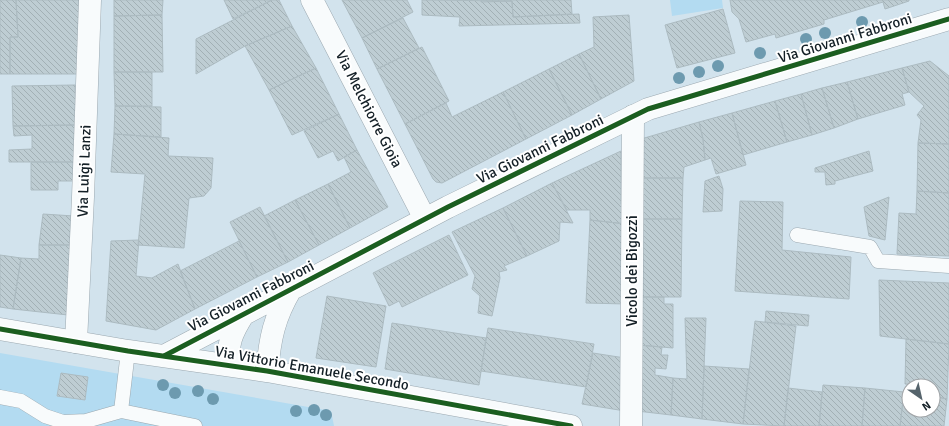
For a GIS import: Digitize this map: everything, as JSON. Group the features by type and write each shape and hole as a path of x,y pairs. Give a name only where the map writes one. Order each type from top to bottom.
{"street":[{"name":"Via Luigi Lanzi","path":"76,342 90,0"},
{"name":"Via Melchiorre Gioia","path":"312,0 425,219"},
{"name":"Via Giovanni Fabbroni","path":"164,356 425,219 648,109 949,19"},
{"name":"Vicolo dei Bigozzi","path":"631,426 633,116"},
{"name":"Via Giovanni Fabbroni","path":"268,371 270,341 275,320 291,289"},
{"name":"Via Giovanni Fabbroni","path":"231,365 228,349 231,338 244,315"},
{"name":"Via Vittorio Emanuele Secondo","path":"0,329 128,351 268,371 566,426"}],"lane":[{"path":"797,234 870,247 878,261 949,266"},
{"path":"121,411 128,351"},
{"path":"0,397 21,401 45,416 63,422 82,422 121,411 195,426"}],"shaded area":[{"path":"670,0 722,0 723,8 672,16"},
{"path":"0,353 331,411 334,426 0,426"}],"building":[{"path":"0,0 16,0 18,37 10,37 10,74 0,74"},
{"path":"16,0 79,0 78,74 10,74 10,37 18,37"},
{"path":"114,0 163,0 162,15 114,16"},
{"path":"224,0 272,0 233,19"},
{"path":"272,0 279,0 292,26 245,46 196,74 196,39"},
{"path":"342,0 407,0 413,12 362,38"},
{"path":"422,0 512,1 513,17 579,14 580,23 459,26 460,17 422,15"},
{"path":"481,0 571,0 572,14 513,17 512,1 481,2"},
{"path":"730,0 909,1 885,9 883,2 824,20 824,24 776,38 775,34 746,42 739,19 732,12"},
{"path":"723,9 735,53 677,68 665,25"},
{"path":"162,15 163,72 114,72 114,16"},
{"path":"629,15 634,81 601,99 579,54 594,47 593,17"},
{"path":"403,18 419,48 377,69 362,38"},
{"path":"292,26 316,68 269,90 245,46"},
{"path":"422,47 449,101 405,124 377,69"},
{"path":"579,54 601,99 572,115 549,69"},
{"path":"930,61 949,76 949,144 918,143 921,120 917,115 924,106 909,92 902,68"},
{"path":"316,68 339,114 292,135 269,90"},
{"path":"902,68 909,92 902,94 905,105 858,119 847,82"},
{"path":"549,69 572,115 526,139 503,92"},
{"path":"114,72 152,72 152,106 115,106"},
{"path":"847,82 858,119 834,128 822,88"},
{"path":"75,85 76,125 13,126 12,86"},
{"path":"822,88 834,128 812,135 801,94"},
{"path":"503,92 526,139 442,183 436,182 433,179 405,124 446,103 452,117"},
{"path":"801,94 812,135 787,142 775,101"},
{"path":"775,101 787,142 743,155 732,113"},
{"path":"115,106 161,107 161,137 114,134"},
{"path":"732,113 746,165 716,174 711,158 705,160 703,139 699,122"},
{"path":"339,114 357,150 338,161 333,151 318,158 304,131"},
{"path":"699,122 703,139 705,160 684,167 683,178 641,178 641,139"},
{"path":"76,125 76,162 9,162 9,150 32,149 32,135 14,136 13,126"},
{"path":"114,134 169,138 168,156 213,158 211,188 204,196 189,198 184,248 138,245 145,174 111,172"},
{"path":"918,143 949,144 949,193 917,191"},
{"path":"357,150 388,207 350,228 328,184 351,172 344,157"},
{"path":"621,151 621,204 626,205 626,224 590,220 590,210 567,210 552,183"},
{"path":"869,151 873,171 835,181 835,184 826,185 825,172 815,172 815,168"},
{"path":"31,162 76,162 76,181 58,181 58,190 31,190"},
{"path":"719,176 723,189 722,211 703,212 705,181"},
{"path":"641,178 683,178 682,219 640,219"},
{"path":"552,183 573,223 560,222 559,241 527,256 503,208"},
{"path":"328,184 350,228 319,245 295,200"},
{"path":"917,191 949,193 949,256 897,254 899,213 916,214"},
{"path":"889,197 885,240 869,236 864,207"},
{"path":"295,200 319,245 288,262 264,216"},
{"path":"740,201 783,202 782,250 851,257 849,299 735,291"},
{"path":"260,207 288,262 257,277 230,222"},
{"path":"503,208 527,256 504,266 507,270 499,272 500,278 492,316 478,313 480,296 472,289 475,276 452,232"},
{"path":"43,214 74,216 71,245 39,245"},
{"path":"640,219 682,219 681,297 639,297"},
{"path":"590,220 626,224 626,304 586,303"},
{"path":"449,235 468,275 402,307 399,301 389,306 373,273"},
{"path":"139,240 136,276 152,278 178,264 195,309 156,330 106,321 111,241"},
{"path":"239,241 257,277 195,309 180,271"},
{"path":"39,245 71,245 68,315 13,309 21,258 39,259"},
{"path":"0,255 21,258 13,309 0,307"},
{"path":"879,280 949,283 949,344 880,336"},
{"path":"327,296 386,306 376,367 316,358"},
{"path":"639,297 664,297 664,304 673,304 673,348 638,345"},
{"path":"766,311 809,315 808,326 765,322"},
{"path":"685,318 706,318 702,419 671,415 673,378 687,379"},
{"path":"755,321 796,326 784,426 743,424"},
{"path":"392,323 486,338 479,385 385,369"},
{"path":"488,328 594,344 586,387 481,371"},
{"path":"906,339 949,344 947,399 941,398 941,378 905,378"},
{"path":"638,345 662,347 661,355 668,355 666,369 655,368 655,375 673,378 671,415 637,411"},
{"path":"593,353 625,358 625,411 582,404"},
{"path":"704,366 749,369 743,424 702,419"},
{"path":"61,373 88,377 85,400 57,396"},
{"path":"823,385 865,388 862,426 819,426"},
{"path":"788,388 822,392 819,426 784,426"},
{"path":"865,388 901,392 900,426 862,426"},
{"path":"941,398 947,399 944,426 900,426 901,418 941,418"}],"cycle path":[{"path":"164,356 448,207 648,109 949,19"},
{"path":"0,329 128,351 267,371 571,426"}]}
